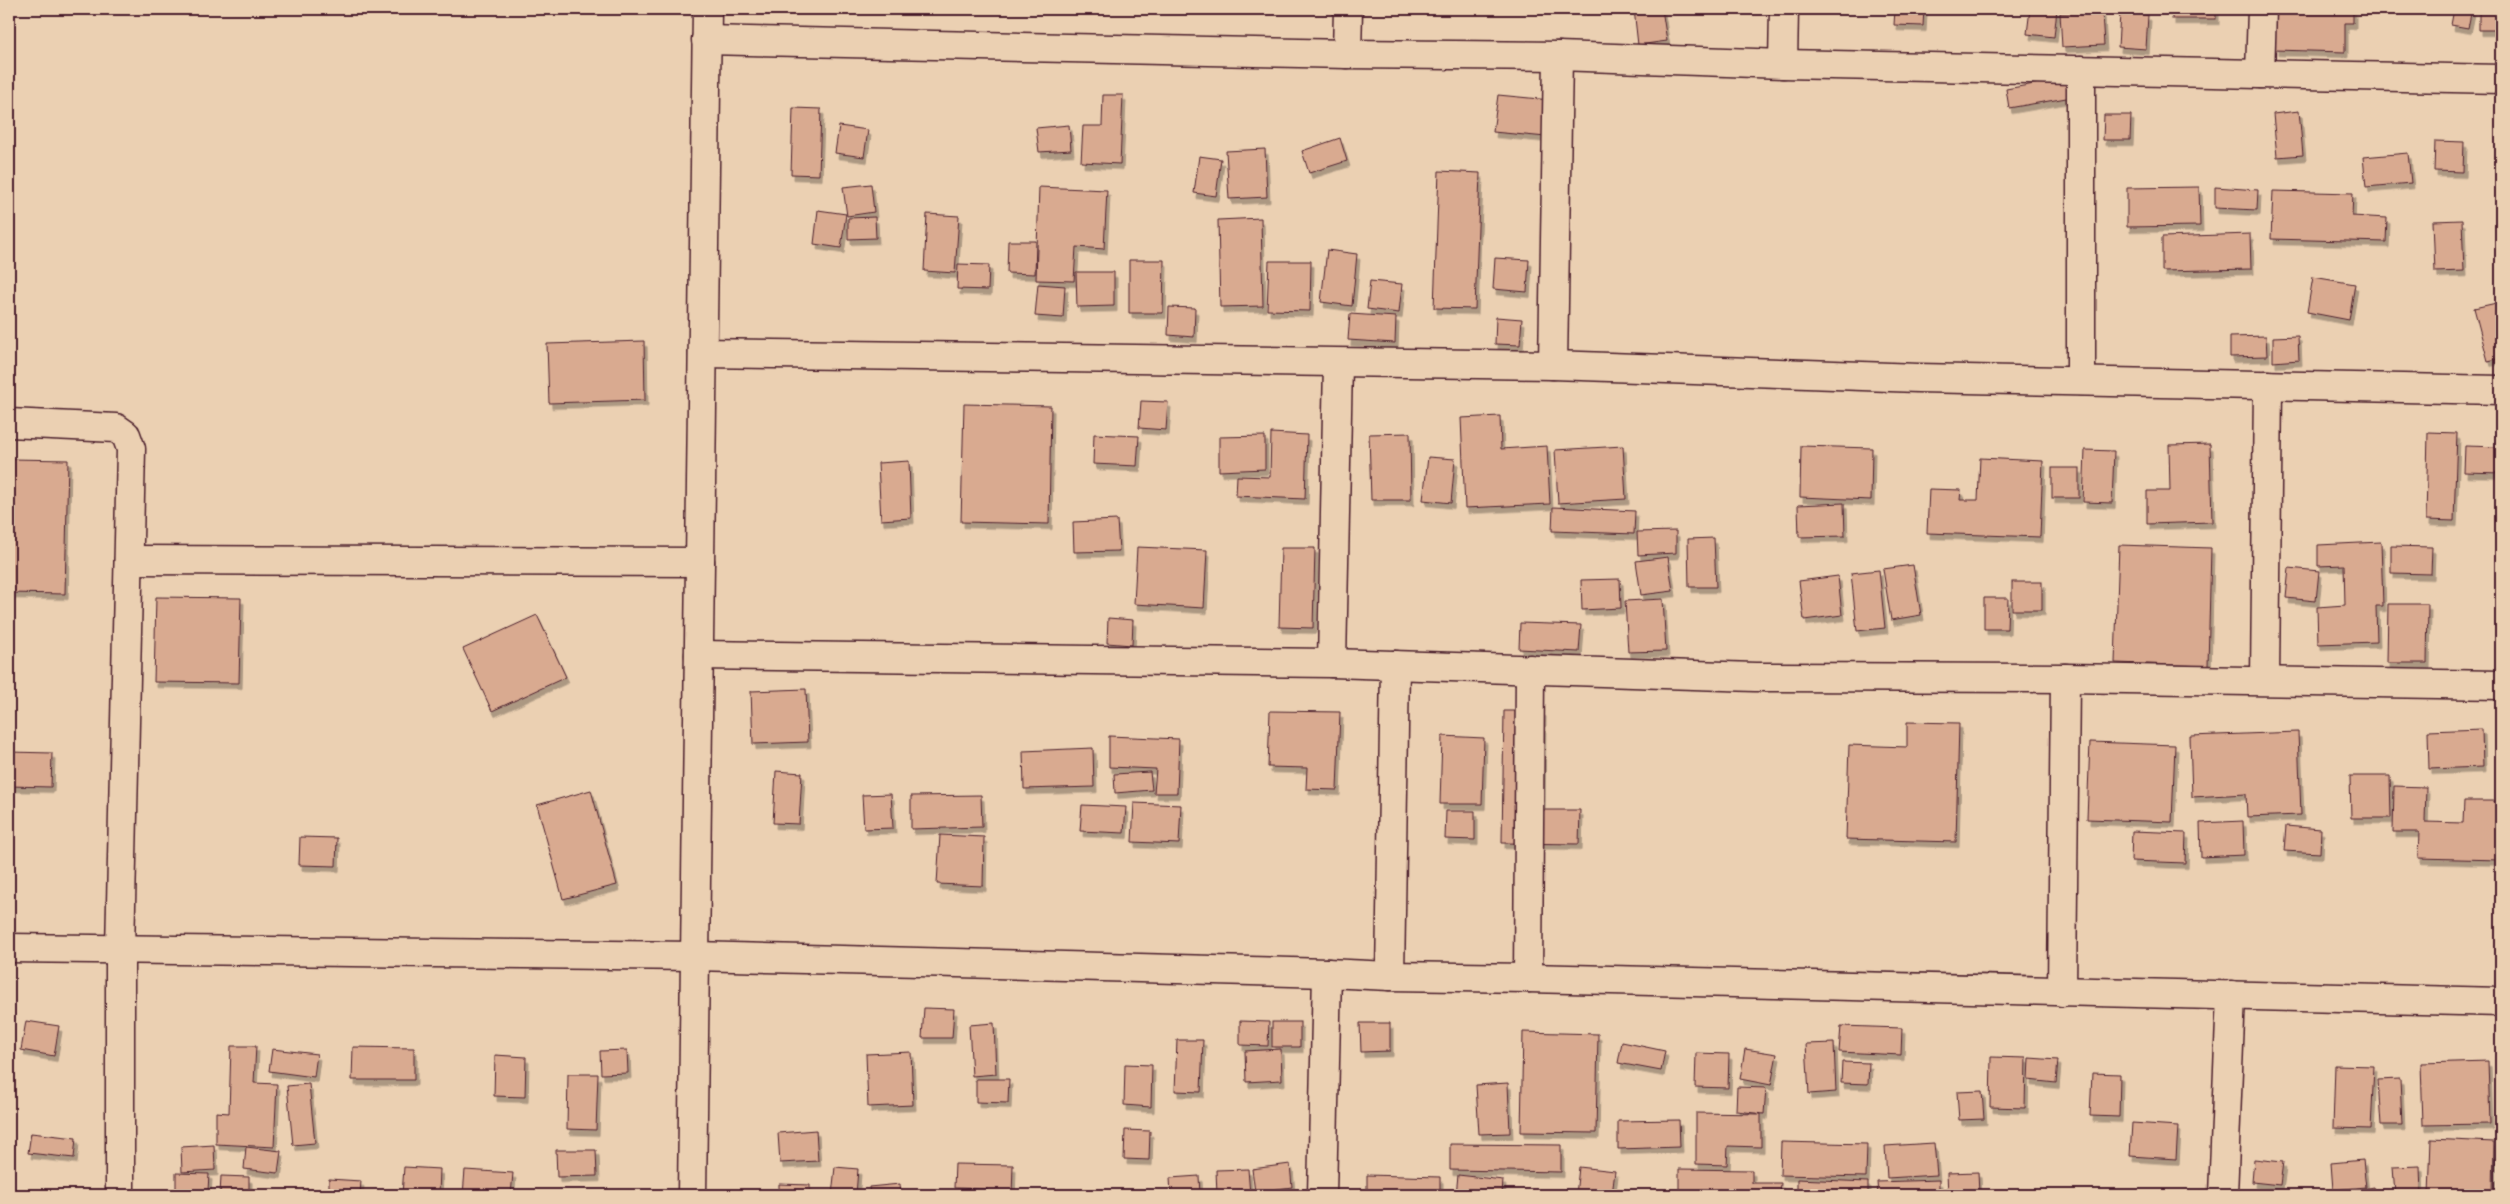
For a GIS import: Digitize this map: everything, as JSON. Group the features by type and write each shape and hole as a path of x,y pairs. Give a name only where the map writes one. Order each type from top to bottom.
{"street":[{"path":"692,1195 707,9"},
{"path":"1348,9 1348,54"},
{"path":"1783,64 1784,9"},
{"path":"2260,74 2262,9"},
{"path":"706,40 1348,54 1558,56 1783,64 2501,79"},
{"path":"1553,365 1558,56"},
{"path":"2081,70 2081,381"},
{"path":"703,353 1553,365 1918,378 2501,390"},
{"path":"1332,663 1338,363"},
{"path":"2265,680 2268,385"},
{"path":"9,423 116,428 126,435 131,449 120,950 120,1195"},
{"path":"128,560 700,562"},
{"path":"699,655 1332,663 1755,677 2065,678 2501,684"},
{"path":"1390,976 1395,665"},
{"path":"1528,978 1530,669"},
{"path":"2062,992 2065,678"},
{"path":"9,948 695,956 1390,976 2501,1002"},
{"path":"1322,1195 1328,973"},
{"path":"2223,1195 2231,995"}],"building":[{"path":"1634,9 1662,9 1667,41 1638,45"},
{"path":"1895,9 1924,9 1923,26 1894,25"},
{"path":"2030,9 2057,9 2054,37 2027,34"},
{"path":"2172,9 2216,9 2216,19 2172,19"},
{"path":"2276,9 2353,9 2353,23 2345,23 2345,52 2275,50"},
{"path":"2454,9 2472,9 2468,28 2451,25"},
{"path":"2479,9 2500,9 2501,30 2479,30"},
{"path":"2102,12 2104,45 2062,47 2060,13"},
{"path":"2120,13 2148,15 2146,49 2118,47"},
{"path":"2069,78 2072,97 2009,108 2006,89"},
{"path":"1103,95 1123,95 1120,164 1081,162 1083,126 1102,126"},
{"path":"1498,95 1550,100 1546,137 1493,132"},
{"path":"793,108 821,109 819,175 791,174"},
{"path":"2299,111 2303,155 2277,157 2273,114"},
{"path":"2104,115 2131,115 2130,140 2103,140"},
{"path":"1069,125 1071,150 1039,152 1036,128"},
{"path":"839,126 868,130 864,157 835,153"},
{"path":"1340,138 1347,161 1309,173 1302,151"},
{"path":"2435,141 2464,142 2463,172 2434,171"},
{"path":"1265,149 1267,197 1229,199 1226,151"},
{"path":"2408,153 2411,183 2366,187 2363,157"},
{"path":"1199,156 1221,159 1216,196 1194,193"},
{"path":"1439,171 1480,173 1475,309 1434,308"},
{"path":"871,184 874,212 847,216 843,187"},
{"path":"1039,187 1107,190 1104,249 1076,247 1074,281 1036,280"},
{"path":"2199,187 2200,226 2127,227 2127,188"},
{"path":"2215,187 2258,190 2257,210 2215,208"},
{"path":"2273,191 2353,193 2352,216 2387,218 2386,242 2271,239"},
{"path":"818,210 846,214 841,248 814,244"},
{"path":"927,214 959,216 955,273 924,271"},
{"path":"875,217 876,238 848,239 848,218"},
{"path":"1261,218 1263,306 1220,307 1218,220"},
{"path":"2462,220 2464,271 2435,272 2433,221"},
{"path":"2250,234 2251,269 2162,271 2162,237"},
{"path":"1008,241 1036,241 1035,274 1007,273"},
{"path":"1327,250 1357,254 1352,306 1321,302"},
{"path":"1495,258 1529,260 1527,292 1493,289"},
{"path":"1129,260 1164,260 1163,313 1129,313"},
{"path":"1269,261 1311,261 1310,311 1267,310"},
{"path":"958,264 989,265 988,290 957,289"},
{"path":"1076,272 1114,272 1114,306 1077,307"},
{"path":"2313,277 2355,284 2349,320 2307,312"},
{"path":"1370,281 1402,284 1399,313 1367,309"},
{"path":"1038,284 1065,286 1063,318 1035,316"},
{"path":"2501,302 2501,358 2488,361 2474,308"},
{"path":"1169,307 1195,308 1194,337 1168,335"},
{"path":"1350,314 1396,317 1395,343 1348,340"},
{"path":"1496,317 1522,319 1520,345 1495,344"},
{"path":"2266,336 2267,356 2230,357 2230,337"},
{"path":"2298,336 2299,360 2273,362 2273,337"},
{"path":"644,341 645,400 549,403 547,344"},
{"path":"1141,401 1168,402 1166,430 1139,428"},
{"path":"964,404 1051,406 1049,524 961,522"},
{"path":"1500,416 1501,449 1547,446 1550,504 1465,508 1461,418"},
{"path":"2428,432 2457,433 2454,521 2426,520"},
{"path":"1271,433 1307,435 1305,499 1236,496 1237,476 1270,477"},
{"path":"1410,433 1411,500 1371,500 1369,434"},
{"path":"1094,434 1139,436 1137,466 1093,464"},
{"path":"1265,436 1265,469 1219,471 1219,437"},
{"path":"2210,444 2212,522 2147,524 2147,491 2170,491 2169,445"},
{"path":"1623,446 1626,499 1558,503 1555,450"},
{"path":"1801,446 1872,448 1871,500 1800,497"},
{"path":"2465,446 2501,447 2501,473 2464,472"},
{"path":"2085,450 2114,451 2112,503 2083,502"},
{"path":"1428,457 1455,459 1451,503 1423,500"},
{"path":"1980,458 2043,461 2040,537 1927,533 1929,489 1961,490 1960,500 1978,500"},
{"path":"11,459 68,460 65,594 9,593"},
{"path":"909,461 911,518 881,520 878,463"},
{"path":"2052,468 2079,468 2079,498 2052,498"},
{"path":"1844,503 1845,536 1799,537 1798,505"},
{"path":"1553,507 1635,511 1634,534 1552,531"},
{"path":"1117,520 1119,551 1074,552 1073,522"},
{"path":"1676,531 1676,553 1638,555 1637,532"},
{"path":"1714,538 1716,587 1689,587 1688,539"},
{"path":"2381,542 2383,606 2376,606 2377,642 2318,644 2317,607 2345,605 2344,565 2318,566 2318,545"},
{"path":"2119,545 2211,548 2208,666 2115,663"},
{"path":"2391,546 2432,547 2431,574 2391,573"},
{"path":"1137,547 1207,550 1204,608 1134,604"},
{"path":"1281,548 1315,548 1313,628 1279,627"},
{"path":"1668,557 1673,591 1641,595 1636,561"},
{"path":"1913,565 1921,615 1891,620 1883,569"},
{"path":"2289,568 2319,571 2316,601 2286,598"},
{"path":"1879,570 1885,628 1857,631 1851,573"},
{"path":"1838,576 1842,615 1804,620 1799,581"},
{"path":"1620,579 1621,608 1582,610 1581,580"},
{"path":"2012,582 2042,582 2042,610 2012,610"},
{"path":"156,597 241,598 239,683 154,682"},
{"path":"1984,598 2008,598 2007,629 1984,629"},
{"path":"1663,599 1666,651 1628,652 1625,601"},
{"path":"2388,604 2428,604 2427,663 2387,663"},
{"path":"537,615 566,677 492,711 463,649"},
{"path":"1108,618 1133,620 1132,645 1107,643"},
{"path":"1520,623 1581,625 1579,652 1519,649"},
{"path":"806,689 808,742 753,744 751,691"},
{"path":"1270,711 1340,712 1337,790 1306,789 1307,768 1268,767"},
{"path":"1504,711 1543,711 1542,810 1580,810 1579,844 1502,843"},
{"path":"1907,722 1959,723 1956,842 1846,839 1849,745 1907,747"},
{"path":"2482,729 2483,767 2429,769 2428,731"},
{"path":"2298,732 2301,815 2247,817 2246,794 2192,797 2190,736"},
{"path":"1109,736 1179,739 1177,793 1154,793 1156,769 1109,767"},
{"path":"1442,736 1484,738 1482,804 1440,804"},
{"path":"2090,742 2175,745 2172,822 2087,819"},
{"path":"1093,748 1094,787 1024,789 1023,751"},
{"path":"9,752 52,753 51,787 9,786"},
{"path":"776,771 802,773 799,824 773,823"},
{"path":"1150,772 1152,790 1115,793 1114,774"},
{"path":"2350,776 2390,776 2391,818 2351,818"},
{"path":"2394,786 2426,787 2425,822 2463,823 2464,801 2500,801 2499,860 2418,858 2419,832 2393,832"},
{"path":"591,790 617,885 563,899 537,805"},
{"path":"891,794 893,828 864,829 862,795"},
{"path":"981,795 982,827 911,829 911,796"},
{"path":"1134,803 1181,805 1179,844 1132,842"},
{"path":"1082,805 1126,807 1124,833 1080,831"},
{"path":"1446,811 1475,811 1475,840 1445,839"},
{"path":"2243,821 2244,855 2201,857 2200,823"},
{"path":"2286,826 2321,829 2320,853 2284,851"},
{"path":"2132,831 2186,833 2185,863 2131,861"},
{"path":"940,835 984,837 983,886 937,884"},
{"path":"300,837 337,838 336,866 299,865"},
{"path":"924,1008 954,1009 952,1038 922,1038"},
{"path":"26,1021 59,1026 54,1056 21,1050"},
{"path":"1240,1021 1269,1022 1268,1046 1240,1045"},
{"path":"1272,1022 1300,1022 1300,1047 1272,1047"},
{"path":"994,1023 996,1074 972,1076 969,1025"},
{"path":"1360,1023 1390,1023 1390,1051 1361,1052"},
{"path":"1841,1026 1902,1028 1901,1055 1839,1052"},
{"path":"1523,1032 1598,1034 1596,1133 1521,1132"},
{"path":"1177,1040 1203,1040 1201,1092 1175,1091"},
{"path":"1622,1042 1665,1051 1661,1071 1618,1063"},
{"path":"1834,1043 1836,1092 1809,1094 1806,1044"},
{"path":"231,1046 256,1046 254,1083 277,1084 274,1147 216,1144 216,1112 229,1113"},
{"path":"353,1047 414,1048 414,1080 352,1080"},
{"path":"272,1049 317,1054 314,1077 269,1071"},
{"path":"1281,1049 1282,1080 1246,1082 1245,1051"},
{"path":"1745,1049 1777,1054 1771,1085 1740,1079"},
{"path":"627,1050 628,1073 601,1074 600,1051"},
{"path":"911,1052 913,1105 868,1107 866,1054"},
{"path":"1696,1053 1729,1054 1728,1088 1695,1087"},
{"path":"495,1055 526,1057 525,1097 494,1096"},
{"path":"1991,1057 2026,1058 2025,1108 1990,1107"},
{"path":"2029,1058 2058,1060 2056,1083 2028,1080"},
{"path":"2488,1061 2490,1124 2423,1125 2421,1063"},
{"path":"1842,1062 1869,1063 1868,1084 1841,1083"},
{"path":"1125,1064 1152,1065 1151,1107 1124,1105"},
{"path":"2335,1065 2374,1066 2371,1129 2333,1128"},
{"path":"2092,1073 2120,1074 2119,1117 2090,1116"},
{"path":"568,1074 598,1074 596,1130 567,1129"},
{"path":"976,1079 1009,1079 1008,1103 976,1102"},
{"path":"2400,1079 2402,1125 2381,1125 2378,1080"},
{"path":"1508,1083 1510,1133 1479,1134 1476,1085"},
{"path":"309,1084 315,1143 293,1145 287,1086"},
{"path":"1737,1087 1766,1088 1764,1114 1736,1111"},
{"path":"1982,1091 1984,1119 1959,1120 1957,1092"},
{"path":"1696,1113 1761,1114 1761,1147 1728,1146 1727,1165 1696,1164"},
{"path":"1679,1120 1680,1147 1618,1149 1618,1121"},
{"path":"2132,1123 2178,1126 2176,1159 2130,1156"},
{"path":"816,1130 818,1161 780,1163 778,1133"},
{"path":"1125,1130 1150,1131 1149,1160 1124,1159"},
{"path":"31,1133 76,1138 74,1158 28,1153"},
{"path":"2431,1139 2494,1142 2493,1195 2429,1195"},
{"path":"1781,1142 1867,1144 1866,1177 1780,1175"},
{"path":"1934,1143 1937,1175 1887,1178 1885,1146"},
{"path":"1450,1144 1561,1145 1561,1172 1450,1170"},
{"path":"214,1145 215,1170 182,1172 181,1147"},
{"path":"246,1147 281,1151 278,1173 244,1169"},
{"path":"556,1150 596,1150 597,1176 557,1177"},
{"path":"2254,1159 2283,1162 2280,1185 2252,1182"},
{"path":"2363,1160 2366,1187 2333,1190 2331,1163"},
{"path":"955,1164 1013,1165 1012,1195 987,1195 987,1189 954,1188"},
{"path":"1290,1164 1292,1187 1255,1192 1252,1169"},
{"path":"2420,1166 2421,1195 2395,1195 2393,1167"},
{"path":"404,1167 440,1169 439,1195 402,1195"},
{"path":"835,1167 858,1169 856,1195 832,1195"},
{"path":"1579,1167 1615,1171 1612,1195 1576,1195"},
{"path":"1248,1169 1250,1195 1217,1195 1216,1170"},
{"path":"1679,1169 1752,1170 1752,1183 1781,1183 1780,1195 1679,1195"},
{"path":"465,1170 513,1173 511,1195 463,1195"},
{"path":"1978,1172 1979,1195 1948,1195 1947,1173"},
{"path":"176,1173 209,1174 208,1191 176,1190"},
{"path":"1367,1175 1440,1177 1440,1195 1367,1195"},
{"path":"1458,1175 1503,1180 1502,1195 1456,1195"},
{"path":"221,1176 249,1177 249,1195 220,1195"},
{"path":"1199,1176 1200,1195 1171,1195 1170,1178"},
{"path":"329,1179 361,1181 360,1195 329,1195"},
{"path":"1797,1179 1868,1182 1868,1195 1797,1195"},
{"path":"1939,1180 1939,1195 1878,1195 1877,1182"},
{"path":"779,1184 810,1185 810,1195 779,1195"},
{"path":"900,1184 901,1195 870,1195 869,1187"},
{"path":"2374,1187 2376,1195 2344,1195 2343,1193"}]}
